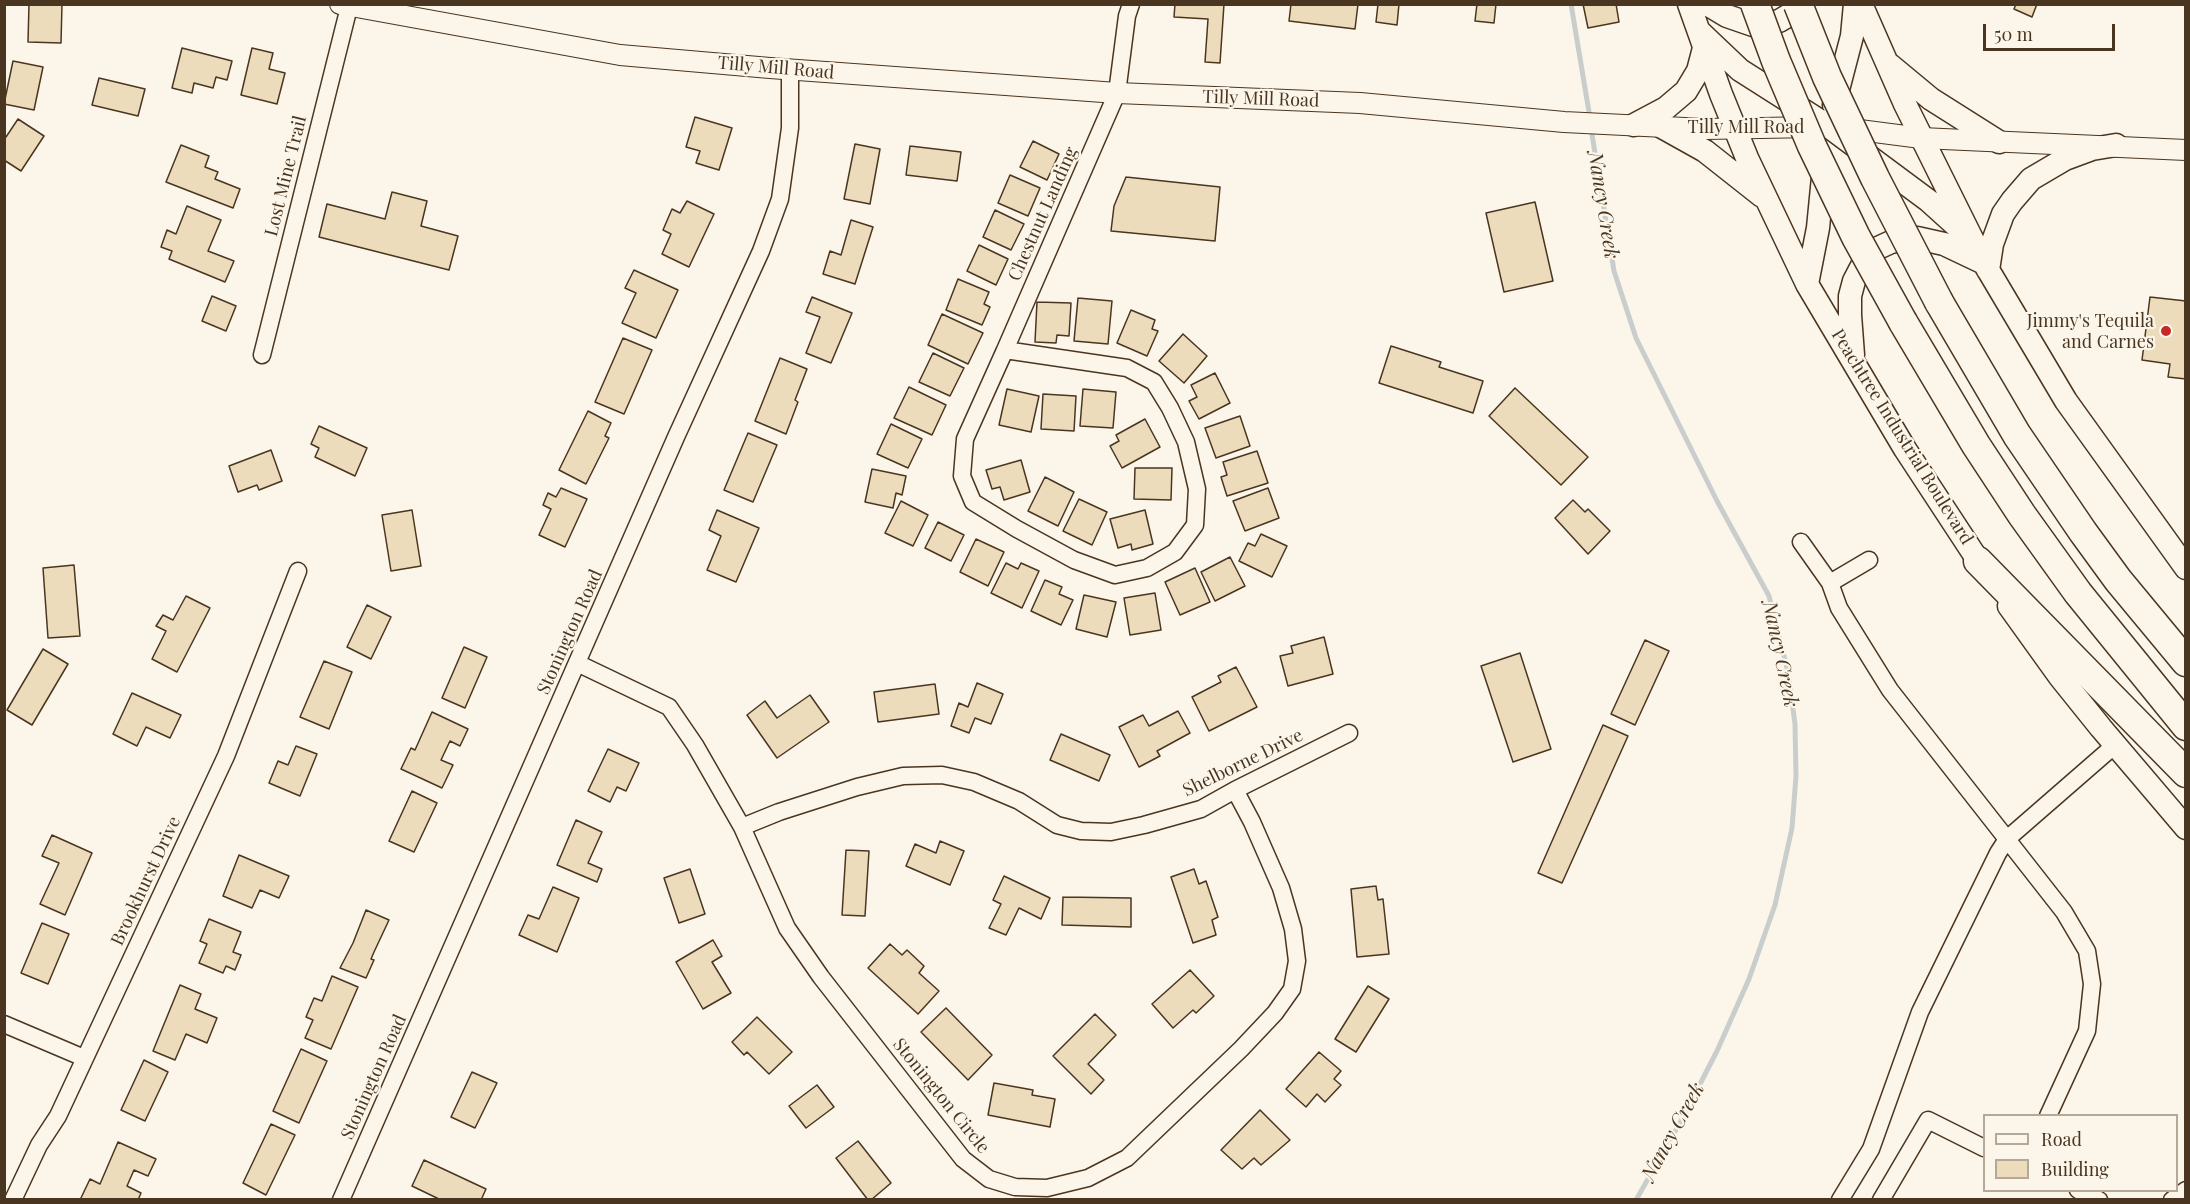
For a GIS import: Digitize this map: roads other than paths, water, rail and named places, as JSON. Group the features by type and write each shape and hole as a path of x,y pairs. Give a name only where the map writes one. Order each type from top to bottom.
{"highway":[{"path":"1755,4 1776,62 1812,146 1856,237 1976,445 2028,524 2085,603 2186,726"},
{"path":"1800,4 1831,88 1875,178 1939,302 2017,435 2118,580 2186,662"},
{"path":"1978,561 2186,774"}],"main road":[{"name":"Peachtree Industrial Boulevard","path":"1689,4 1735,129 1766,201 1808,284 1905,449 1978,561 2060,677 2186,828"},
{"path":"1707,4 1727,16 1756,26 1779,21 1796,11 1800,4"},
{"path":"1808,284 1818,228 1828,126 1852,36 1856,4"},
{"path":"1861,4 1921,138 1986,266 2066,401 2186,567"},
{"path":"1625,125 1665,108 1686,91 1698,70 1700,39"},
{"path":"1700,39 1740,70 1828,126 1929,201 1971,239"},
{"path":"1886,62 1931,99 1999,142"},
{"path":"1662,127 1705,151 1766,201"},
{"path":"1986,266 2003,214 2031,179 2065,159 2092,149 2116,145"},
{"path":"1854,362 1850,296 1860,268 1878,248 1891,242 1917,238 1944,244 1986,266"}],"street":[{"name":"Chestnut Landing","path":"1005,350 1127,368 1154,382 1170,408 1186,442 1197,489 1195,525 1175,552 1147,568 1115,575 1074,560 973,502 962,476 965,439 1117,93 1127,16 1131,4"},
{"name":"Tilly Mill Road","path":"346,5 620,55 790,69 1117,93 1360,103 1564,122 1735,129 1828,126 1921,138 2116,145 2186,150"},
{"name":"Lost Mine Trail","path":"261,355 346,5"},
{"name":"Stonington Road","path":"341,1200 676,437 761,252 780,199 790,128 790,69"},
{"path":"1801,542 1830,583 1839,608 1890,690 2064,912 2087,951 2092,984 2087,1031 2049,1114"},
{"path":"1830,583 1869,560"},
{"name":"Brookhurst Drive","path":"13,1200 39,1145 58,1116 226,756 298,570"},
{"name":"Stonington Circle","path":"577,663 669,707 695,745 742,827 787,928 821,977 963,1159 988,1179 1015,1187 1047,1188 1088,1178 1127,1158 1241,1049 1275,1014 1292,989 1297,962 1293,929 1281,888 1235,790"},
{"name":"Shelborne Drive","path":"742,827 779,812 857,787 903,776 942,775 974,782 1019,801 1057,825 1081,831 1111,832 1201,809 1349,733"},
{"path":"1840,1200 1871,1149 1920,1012 2007,838 2115,745"},
{"path":"4,1024 84,1058"},
{"path":"1881,1200 1928,1120 1983,1148"},
{"path":"2172,1200 2186,1190"},
{"path":"2080,1192 2099,1200"}],"waterway":[{"name":"Nancy Creek","path":"1571,4 1590,118"},
{"name":"Nancy Creek","path":"1591,128 1614,271 1636,338 1717,501 1769,596 1788,672 1795,724 1796,776 1792,828 1775,905 1749,979 1717,1051 1681,1121 1636,1200"}],"place":[{"name":"Jimmy's Tequila and Carnes","path":"2166,331"}]}
